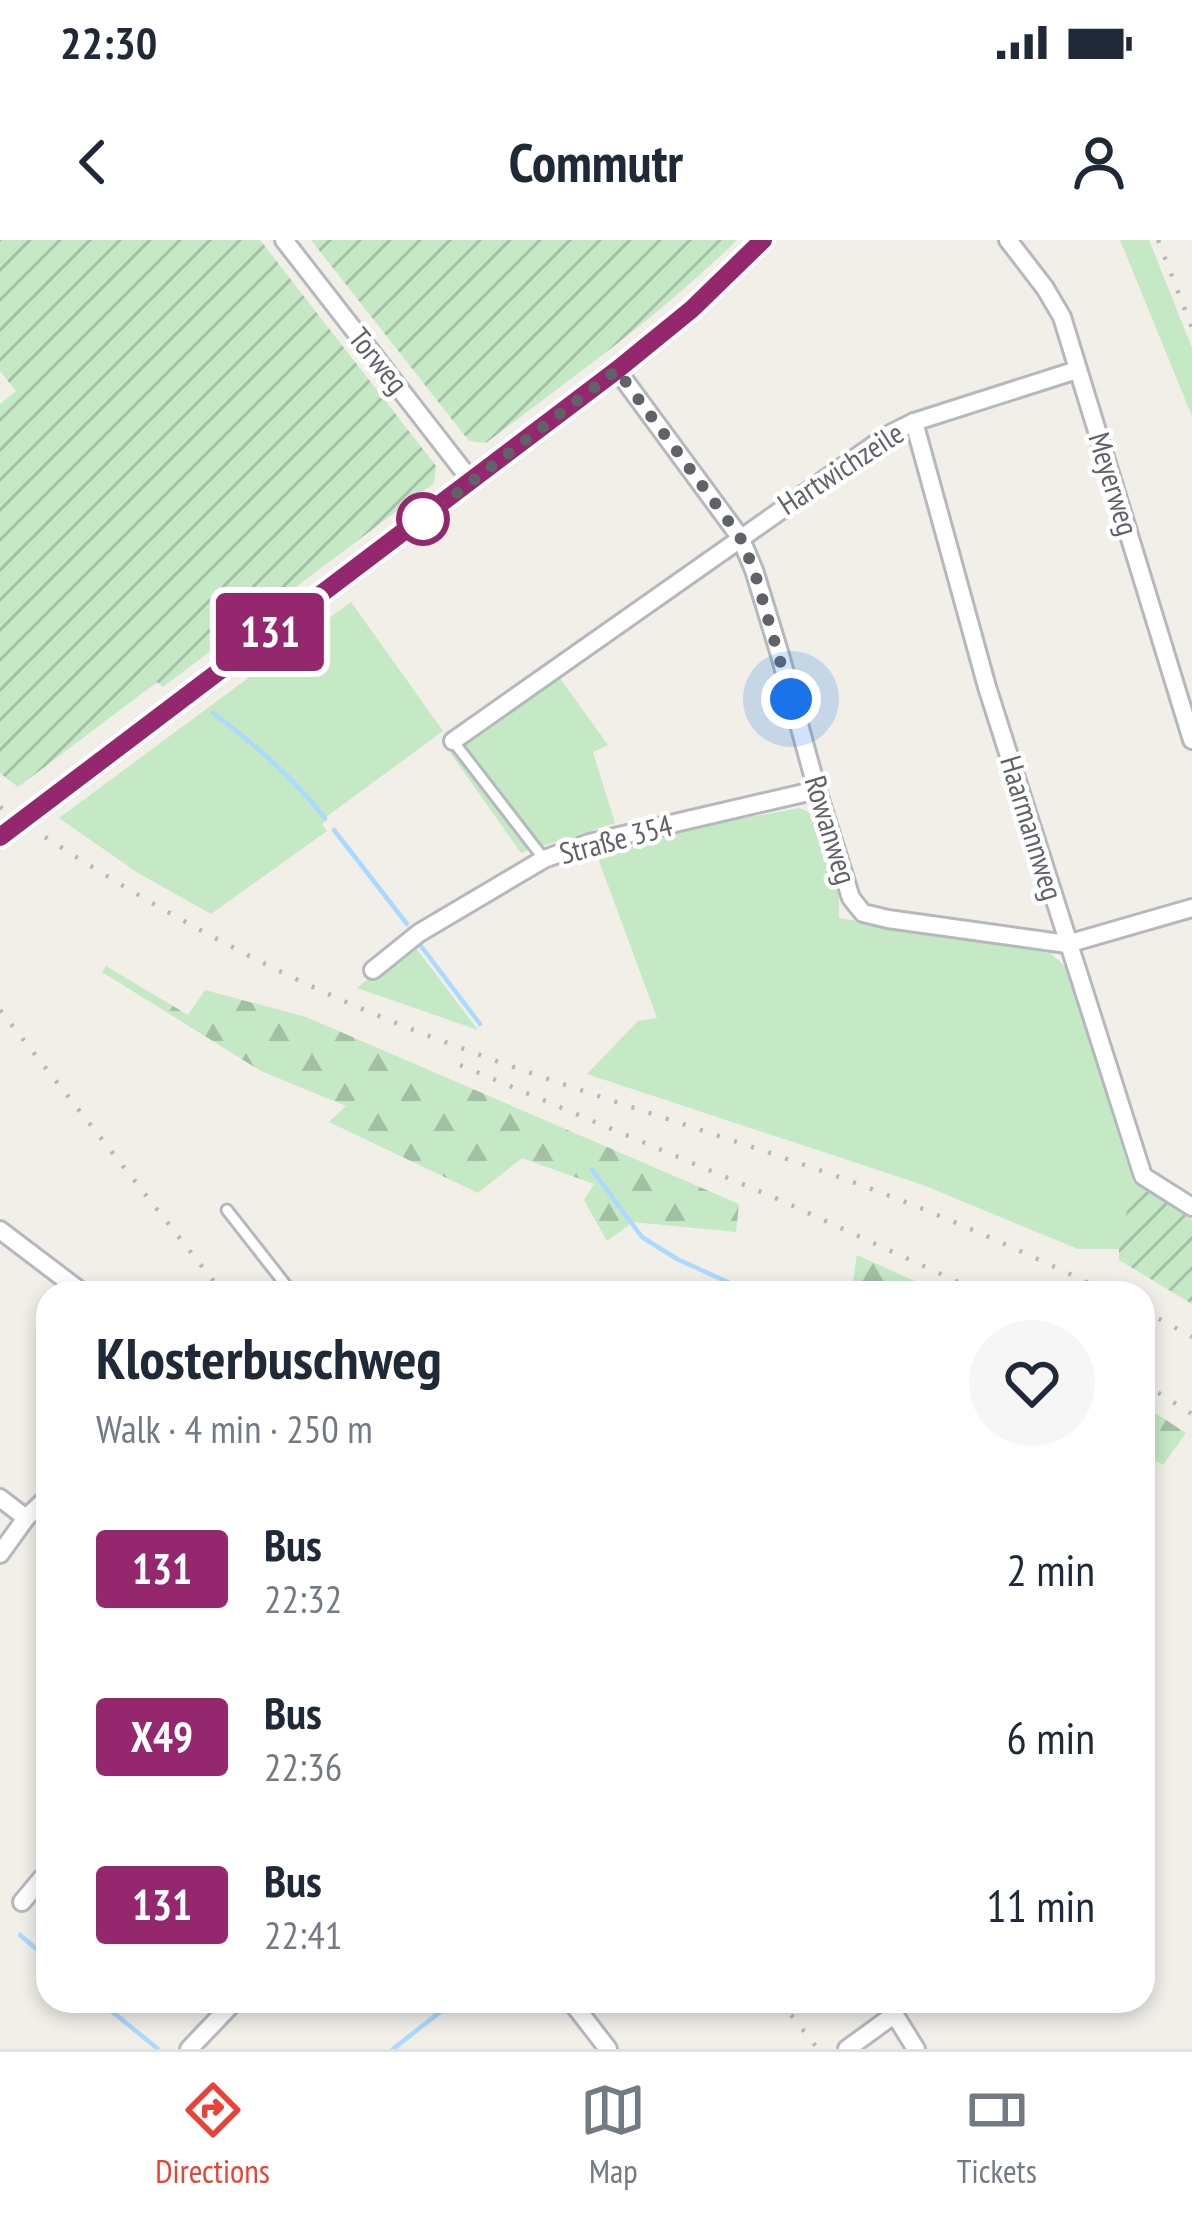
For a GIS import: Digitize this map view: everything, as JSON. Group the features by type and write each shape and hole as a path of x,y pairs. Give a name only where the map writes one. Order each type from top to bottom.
{"street":[{"name":"Torweg","path":"284,240 472,482"},
{"path":"0,837 617,370 692,309 763,240"},
{"name":"Meyerweg","path":"1008,240 1062,317 1192,740"},
{"name":"Rowanweg","path":"617,370 740,537 780,655 850,898 863,913 884,918 1067,944"},
{"name":"Hartwichzeile","path":"453,742 887,435 914,422 1078,370"},
{"name":"Haarmannweg","path":"914,422 987,687 1143,1175 1192,1207"},
{"name":"Straße 354","path":"373,970 418,933 544,859 589,843 817,790"},
{"path":"1067,944 1192,908"},
{"path":"0,1230 67,1281"},
{"path":"0,1498 26,1518"},
{"path":"0,1554 36,1508"},
{"path":"22,1902 36,1885"},
{"path":"189,2049 224,2013"},
{"path":"581,2013 608,2049"},
{"path":"848,2049 885,2013"},
{"path":"893,2013 916,2049"}],"lane":[{"path":"453,742 544,859"},
{"path":"227,1210 283,1281"}],"green space":[{"path":"0,240 260,240 436,466 434,483 163,687 157,682 18,787 0,773 0,404 16,391 0,371"},
{"path":"311,240 737,240 646,320 486,443 469,441"},
{"path":"1120,240 1149,240 1192,348 1192,416"},
{"path":"351,602 443,731 326,817 322,824 327,831 211,914 138,873 59,818"},
{"path":"557,674 608,745 593,752 615,823 521,853 449,751"},
{"path":"800,808 817,816 839,893 839,918 1050,953 1066,967 1133,1182 1119,1249 1078,1249 923,1185 587,1074 638,1021 657,1018 595,850"},
{"path":"416,948 478,1030 357,988"},
{"path":"106,966 188,1015 205,990 306,1017 739,1204 736,1232 633,1222 607,1241 584,1200 594,1184 522,1158 478,1193 329,1122 346,1106 261,1071 102,972"},
{"path":"1133,1182 1192,1220 1192,1304 1119,1260"},
{"path":"857,1255 914,1281 853,1281"},
{"path":"1155,1413 1186,1433 1163,1465 1155,1461"}],"waterway":[{"path":"213,713 272,762 325,818"},
{"path":"334,830 407,924"},
{"path":"421,946 480,1024"},
{"path":"592,1170 642,1237 726,1281"},
{"path":"20,1935 36,1949"},
{"path":"114,2013 158,2049"},
{"path":"393,2049 439,2013"}],"railway":[{"path":"1158,240 1192,328"},
{"path":"0,807 197,928 352,1005 523,1070 877,1191 1083,1281"},
{"path":"0,1010 214,1281"},
{"path":"460,1065 780,1200 956,1281"},
{"path":"1155,1317 1192,1337"},
{"path":"1155,1391 1192,1414"},
{"path":"790,2013 818,2049"}],"bus line":[{"name":"131","path":"0,837 617,370 692,309 763,240"}],"route":[{"path":"423,519 617,370 740,537 791,699"}]}
